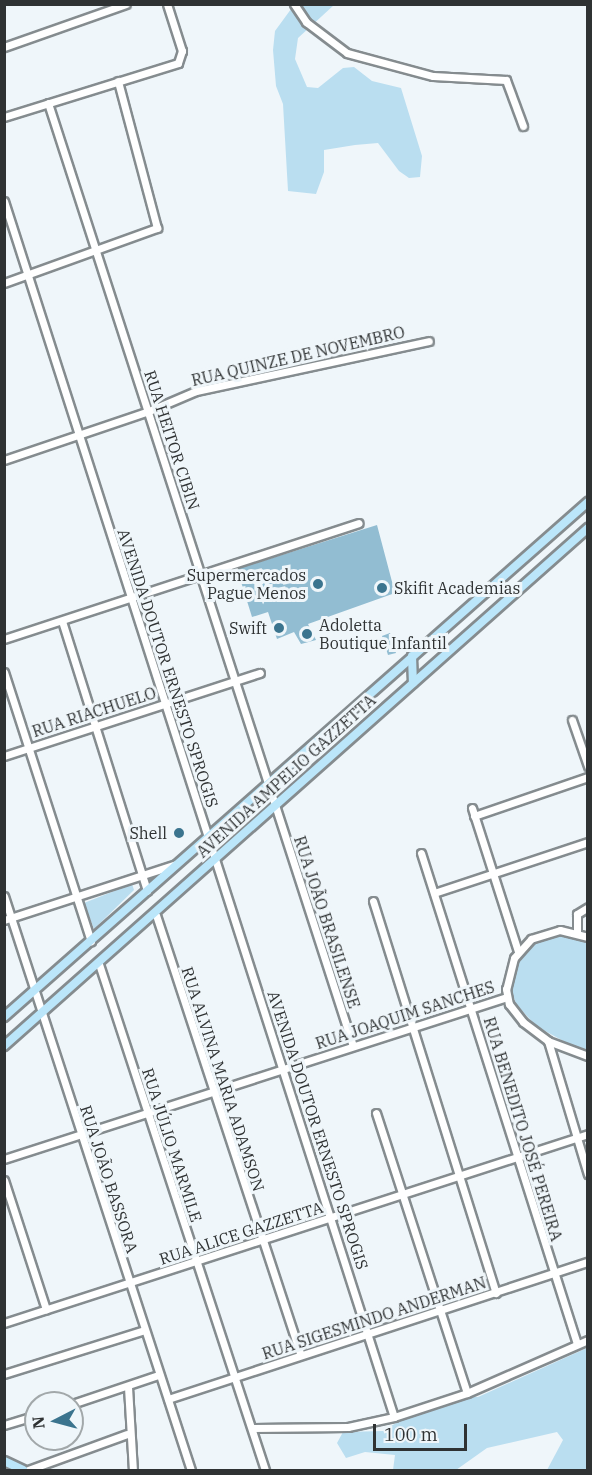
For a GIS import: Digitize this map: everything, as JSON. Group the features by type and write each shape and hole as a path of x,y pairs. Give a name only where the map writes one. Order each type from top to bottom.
{"main road":[{"name":"AVENIDA AMPELIO GAZZETTA","path":"4,1017 588,502"},
{"name":"AVENIDA AMPELIO GAZZETTA","path":"4,1046 156,915 412,683 588,528"},
{"path":"412,656 412,683"},
{"path":"4,1461 25,1470"}],"street":[{"path":"4,47 126,4"},
{"path":"4,117 178,63 183,51 167,4"},
{"path":"294,4 306,22 347,53 433,76 506,80 523,126"},
{"path":"4,283 151,233 158,221 118,81"},
{"name":"RUA HEITOR CIBIN","path":"48,103 202,574 268,785"},
{"name":"AVENIDA DOUTOR ERNESTO SPROGIS","path":"4,201 208,838 370,1333 394,1417"},
{"name":"RUA QUINZE DE NOVEMBRO","path":"5,459 149,411 196,391 429,341"},
{"path":"4,639 358,523"},
{"path":"62,621 147,891"},
{"path":"4,672 91,941"},
{"name":"RUA RIACHUELO","path":"4,756 260,672"},
{"path":"572,720 588,766"},
{"path":"588,777 473,812 516,955 507,997 523,1022 548,1041 588,1056"},
{"name":"RUA JOÃO BRASILENSE","path":"268,785 353,1046"},
{"path":"434,893 588,842"},
{"name":"RUA BENEDITO JOSÉ PEREIRA","path":"421,853 520,1157 553,1272 577,1344"},
{"path":"8,919 181,862"},
{"name":"RUA JOÃO BASSORA","path":"4,896 8,919 42,1013 158,1375 191,1470"},
{"path":"373,901 496,1293"},
{"path":"577,932 578,914 588,907"},
{"name":"RUA ALVINA MARIA ADAMSON","path":"156,915 300,1354"},
{"path":"516,955 545,933 577,932 588,937"},
{"name":"RUA JÚLIO MARMILE","path":"99,964 195,1262 266,1470"},
{"name":"RUA JOAQUIM SANCHES","path":"4,1160 507,997"},
{"path":"548,1041 588,1174"},
{"path":"376,1113 437,1314 467,1393"},
{"name":"RUA ALICE GAZZETTA","path":"4,1323 588,1134"},
{"path":"4,1180 46,1309"},
{"name":"RUA SIGESMINDO ANDERMAN","path":"168,1399 300,1354 437,1314 553,1272 588,1262"},
{"path":"4,1374 144,1330"},
{"path":"252,1428 348,1427 394,1417 467,1393 588,1340"},
{"path":"84,1400 158,1375"},
{"path":"128,1387 128,1434 133,1470"},
{"path":"4,1425 24,1419"},
{"path":"25,1470 128,1434"}],"shaded area":[{"path":"294,5 334,5 298,38 295,59 307,87 318,88 343,68 354,67 372,81 401,88 422,156 420,177 409,178 399,171 378,143 355,145 324,150 324,172 316,194 288,191 283,104 276,86 273,50 275,31"},
{"path":"132,884 134,890 94,929 84,903"},
{"path":"550,934 587,942 587,1054 536,1026 516,1004 512,992 513,976 526,946"},
{"path":"587,1348 587,1470 547,1470 563,1440 557,1432 487,1448 456,1470 393,1470 395,1455 365,1452 346,1458 337,1443 343,1432 383,1431 424,1406 454,1396 478,1397"}],"building":[{"name":"Supermercados Pague Menos","path":"377,525 395,593 308,624 316,640 301,644 294,632 277,639 268,612 252,617 237,569"},
{"path":"390,633 396,653 388,655 382,636"}],"place":[{"name":"Supermercados Pague Menos","path":"318,584"},
{"name":"Skifit Academias","path":"382,588"},
{"name":"Swift","path":"279,628"},
{"name":"Adoletta Boutique Infantil","path":"307,634"},
{"name":"Shell","path":"179,833"}]}
